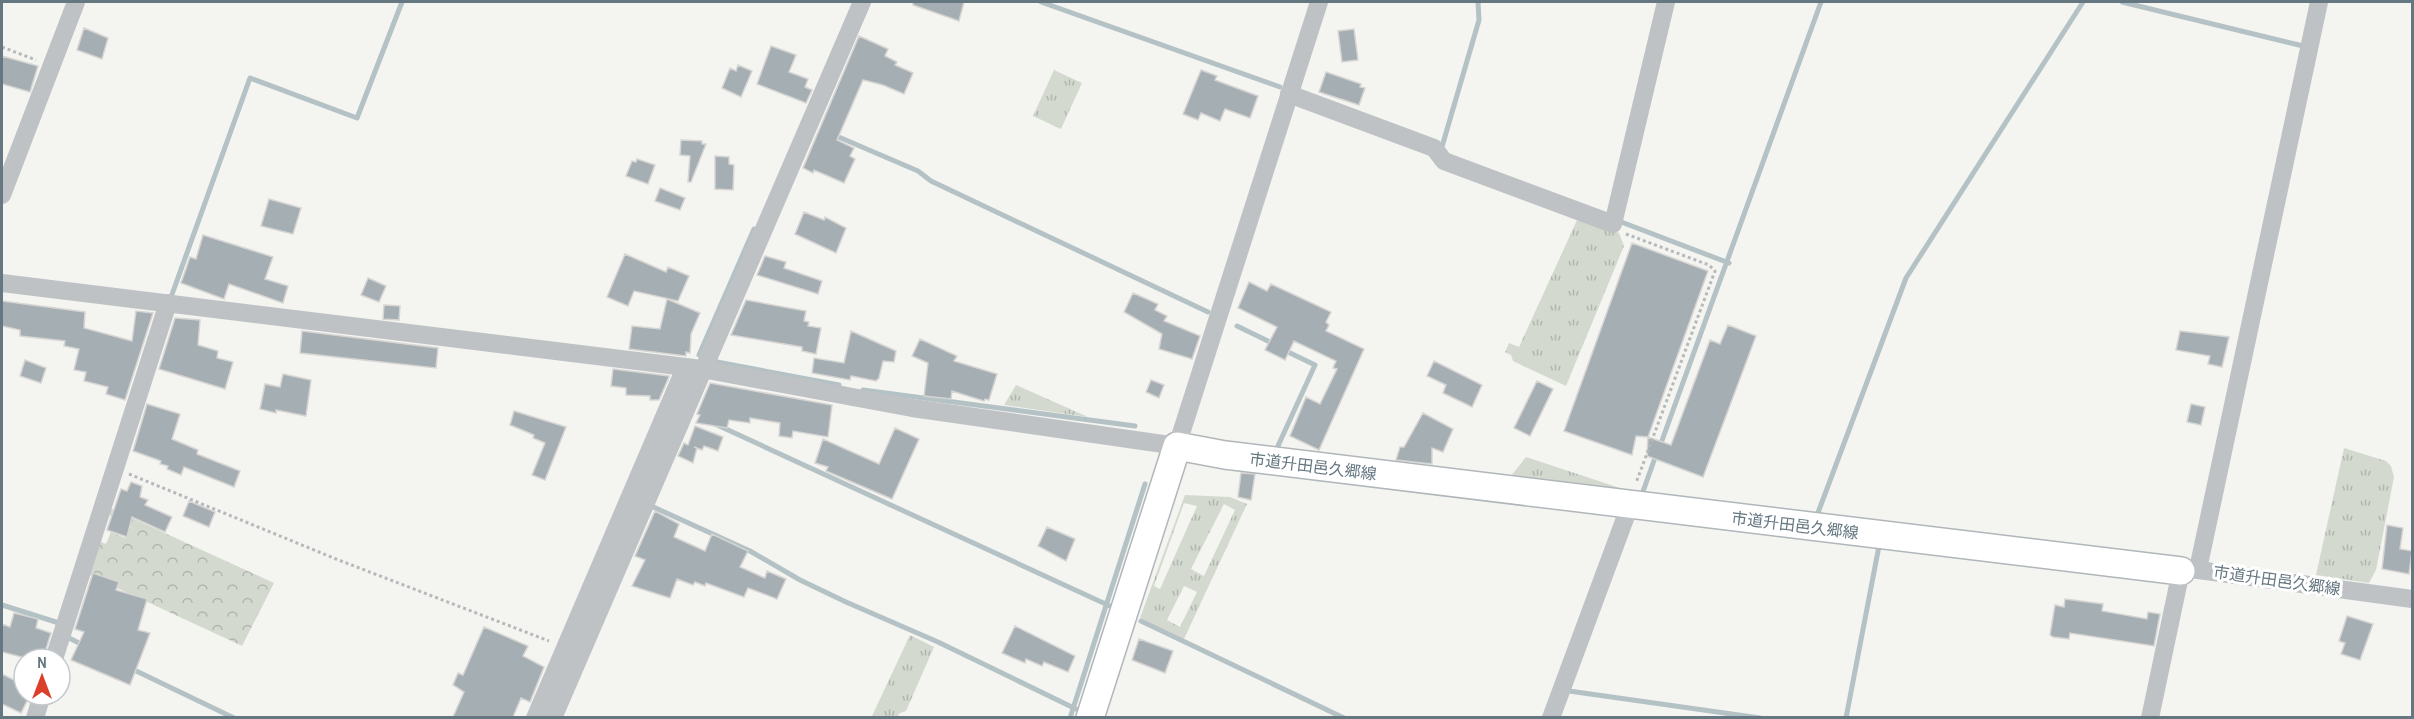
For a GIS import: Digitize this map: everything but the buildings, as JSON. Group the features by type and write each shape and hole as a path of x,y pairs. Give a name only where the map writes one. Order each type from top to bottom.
{"street":[{"path":"2,195 76,2"},
{"path":"535,717 565,647 862,2"},
{"path":"1090,717 1319,2"},
{"path":"1289,94 1434,148 1444,161 1614,221 1666,2"},
{"path":"2150,717 2189,570 2319,2"},
{"path":"2,283 166,308 693,369 912,408 1177,447"},
{"path":"58,647 166,308"},
{"path":"553,717 693,369"},
{"name":"市道升田邑久郷線","path":"1177,447 1225,455 1635,501 2412,599"},
{"path":"1551,717 1635,501"}],"path":[{"path":"2,48 45,64"},
{"path":"1614,221 1627,235 1709,265 1715,272 1635,501"},
{"path":"116,469 336,559 565,647"}],"green space":[{"path":"1054,70 1082,83 1061,129 1033,116"},
{"path":"1578,218 1619,233 1624,246 1566,386 1513,361 1511,355 1505,352 1509,343 1519,347"},
{"path":"1016,385 1088,417 1004,405"},
{"path":"2344,448 2386,461 2391,466 2394,477 2376,570 2369,583 2316,575"},
{"path":"1526,457 1626,490 1511,476"},
{"path":"1185,495 1230,497 1247,504 1184,639 1140,618","holes":["1184,503 1197,506 1160,589 1154,586","1224,504 1235,510 1204,576 1191,569","1184,586 1197,592 1180,627 1167,620"]},
{"path":"110,508 274,583 242,646 85,573 95,539 106,544 111,532 125,538 131,526 107,514"},
{"path":"910,635 934,647 906,711 897,717 874,717 872,716"}],"waterway":[{"path":"170,300 250,78 357,118 402,2"},
{"path":"1041,2 1280,87"},
{"path":"1441,150 1479,20 1478,2"},
{"path":"1660,446 1821,2"},
{"path":"1816,518 1906,278 2083,2"},
{"path":"2122,2 2303,46"},
{"path":"834,135 918,171 931,181 1208,312"},
{"path":"1616,220 1729,263"},
{"path":"699,355 754,229"},
{"path":"1237,326 1276,345"},
{"path":"1277,448 1315,365 1284,350"},
{"path":"717,362 839,385"},
{"path":"863,390 1135,426"},
{"path":"715,424 1110,606"},
{"path":"1641,497 1656,455"},
{"path":"1070,718 1145,484"},
{"path":"649,505 750,551 800,580 846,602 938,642 1076,709"},
{"path":"1846,718 1879,546"},
{"path":"2,605 59,623"},
{"path":"1141,621 1344,718"},
{"path":"69,638 83,645"},
{"path":"130,668 234,718"},
{"path":"1569,691 1760,718"}]}
